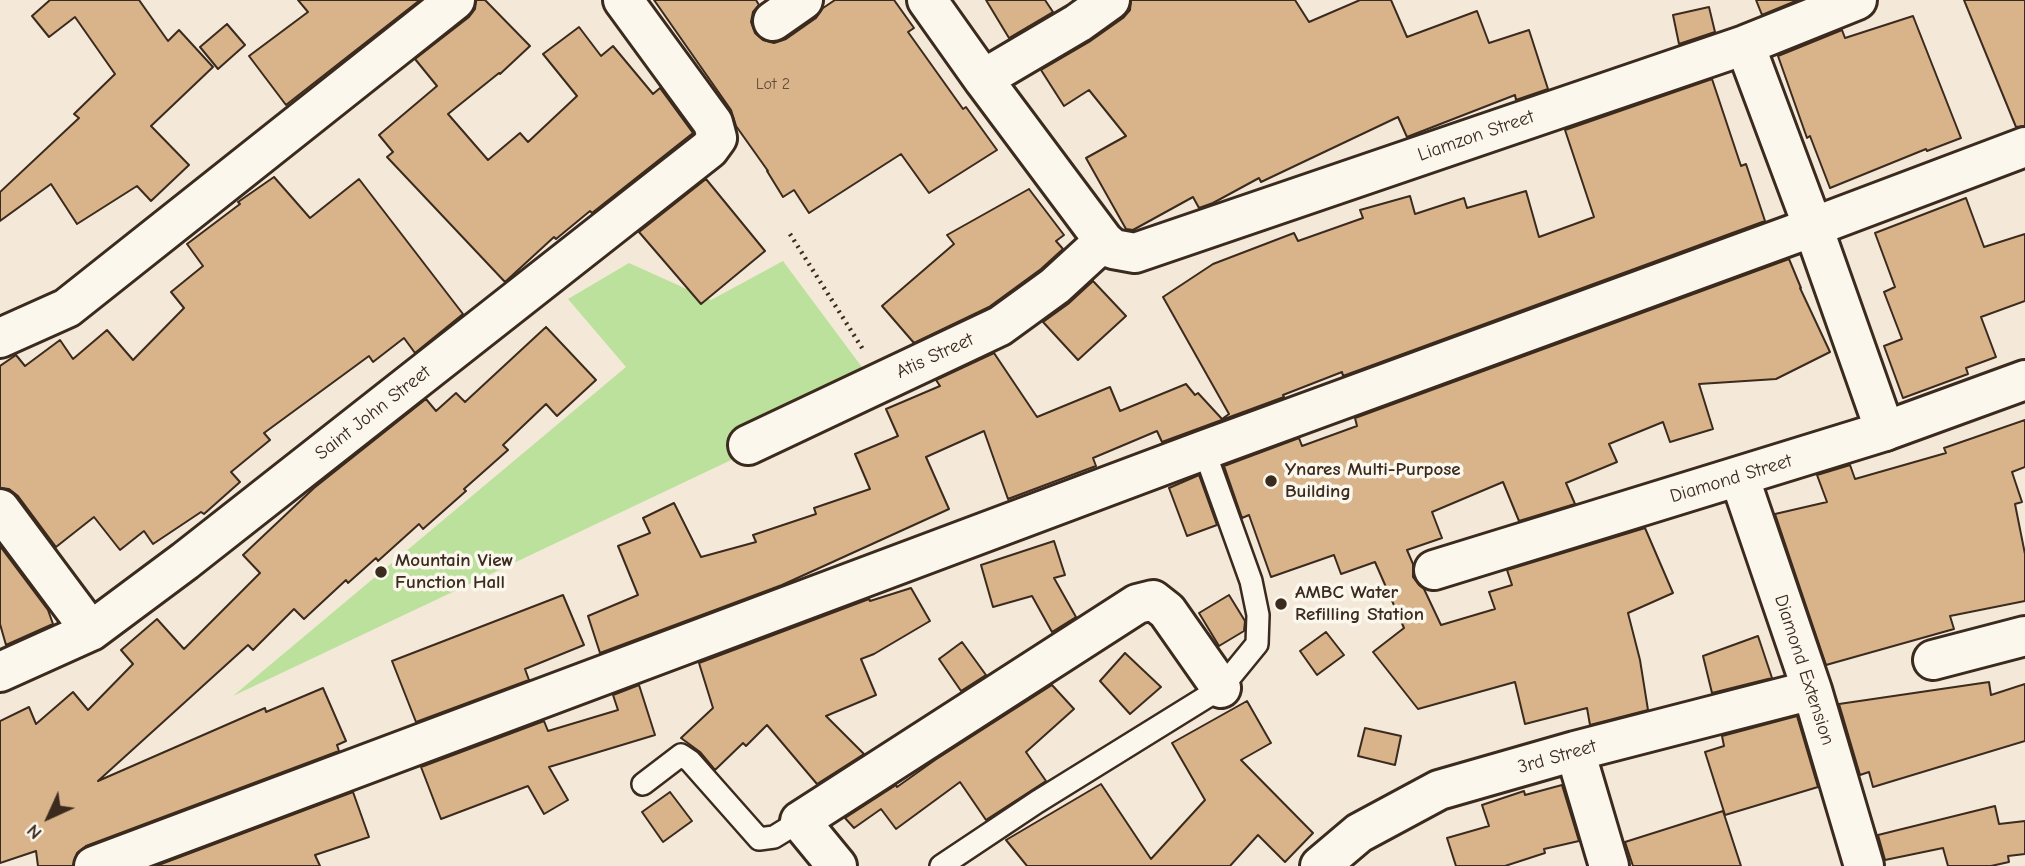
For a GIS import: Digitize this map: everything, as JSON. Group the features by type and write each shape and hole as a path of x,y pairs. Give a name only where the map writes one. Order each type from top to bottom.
{"street":[{"path":"0,338 67,308 455,0"},
{"name":"Saint John Street","path":"0,672 91,631 185,561 709,149 717,138 713,123 623,0"},
{"path":"927,0 1104,241"},
{"path":"983,79 1078,23 1110,0"},
{"name":"Liamzon Street","path":"1104,241 1113,249 1135,253 1745,45 1857,0"},
{"path":"1745,45 1885,431"},
{"path":"94,866 1204,450 2025,147"},
{"name":"Atis Street","path":"748,445 1000,326 1055,286 1104,241"},
{"name":"Diamond Street","path":"1434,570 1885,431 2025,380"},
{"name":"Diamond Extension","path":"1739,476 1812,690 1864,866"},
{"path":"0,509 91,631"},
{"path":"837,866 800,821 1137,604 1153,600 1167,611 1222,688"},
{"path":"1933,660 2025,636"},
{"name":"3rd Street","path":"1320,866 1365,850 1439,790 1575,751 1812,690"},
{"path":"1575,751 1609,866"}],"lane":[{"path":"941,866 1037,802 1222,688 1257,644 1258,615 1251,581 1204,450"},
{"path":"643,784 681,755 690,761 759,839 774,837 800,821"}],"path":[{"path":"790,234 883,380"}],"green space":[{"path":"783,261 879,390 233,696 626,367 568,299 629,263 711,300"}],"building":[{"path":"50,0 139,0 168,41 179,30 213,67 151,126 189,165 151,201 137,186 77,224 51,184 0,221 0,192 79,118 74,114 115,74 75,17 49,37 32,16"},
{"path":"298,0 420,0 286,105 249,56 308,12"},
{"path":"476,0 485,0 530,46 500,74 448,114 488,160 520,133 528,142 577,96 543,54 579,27 601,56 613,46 653,94 660,88 693,133 592,213 590,211 556,239 554,237 505,282 387,157 393,152 379,135 437,86 415,59 469,17 475,9"},
{"path":"654,0 756,0 759,5 753,12 751,22 755,33 763,40 774,43 786,39 816,18 823,8 835,0 894,0 914,28 908,32 963,109 966,107 997,150 929,193 901,154 809,213 794,190 783,197 736,126 731,110"},
{"path":"986,0 1045,0 1053,12 1009,38"},
{"path":"1131,0 1295,0 1309,22 1360,0 1391,0 1407,37 1477,11 1489,43 1529,30 1548,89 1516,100 1515,95 1407,137 1398,117 1261,182 1259,178 1213,203 1199,208 1193,197 1133,230 1126,229 1086,158 1126,136 1089,90 1064,106 1041,70 1123,18 1130,10"},
{"path":"1756,0 1798,0 1762,15"},
{"path":"1964,0 2025,0 2025,126 2016,127"},
{"path":"1709,7 1715,32 1679,44 1673,15"},
{"path":"1913,16 1961,138 1927,151 1926,149 1830,188 1810,136 1807,138 1778,56 1842,30 1845,38"},
{"path":"227,24 245,45 218,69 200,47"},
{"path":"1712,79 1741,166 1746,164 1765,221 1343,376 1342,372 1283,395 1284,397 1162,442 1157,431 1093,458 1096,466 1008,499 984,431 926,457 949,509 782,585 600,653 588,616 638,595 618,546 650,533 643,518 674,503 701,557 756,542 753,535 816,514 814,508 870,489 855,454 898,436 886,409 940,386 936,380 994,353 1037,417 1110,387 1120,411 1186,384 1222,419 1229,414 1163,297 1213,264 1294,233 1298,241 1363,218 1360,210 1410,196 1415,214 1464,198 1467,208 1526,191 1539,237 1594,217 1565,130"},
{"path":"274,177 310,218 359,179 463,314 415,353 404,338 373,362 369,356 264,433 270,440 231,472 240,482 204,514 201,512 153,544 144,531 120,550 94,517 56,547 18,496 9,489 0,488 0,366 16,355 25,366 60,340 73,359 107,330 133,360 184,308 171,292 203,266 187,244 240,204 238,202"},
{"path":"706,179 765,251 701,304 639,232"},
{"path":"1029,189 1064,235 1056,241 1063,249 1041,269 989,307 914,343 882,306 954,244 947,235"},
{"path":"1966,198 1984,247 2025,234 2025,301 1981,317 1996,357 1966,368 1968,374 1903,398 1884,346 1902,339 1884,292 1895,287 1875,233"},
{"path":"1789,259 1830,352 1776,379 1699,384 1713,429 1670,442 1663,422 1609,444 1617,462 1566,483 1575,504 1519,521 1503,482 1432,512 1442,538 1407,550 1413,564 1413,577 1424,589 1441,625 1495,609 1489,592 1512,585 1507,570 1645,528 1673,593 1628,613 1640,660 1648,710 1590,725 1587,708 1525,724 1515,682 1418,709 1373,652 1404,628 1375,562 1341,574 1334,555 1271,577 1249,515 1242,518 1224,466 1299,438 1302,446 1357,426 1355,418"},
{"path":"1093,281 1126,316 1078,360 1043,322"},
{"path":"546,327 596,380 557,416 546,404 503,445 508,450 423,529 419,524 378,561 376,558 348,583 346,580 304,619 294,609 253,650 248,645 98,781 265,708 266,712 323,688 346,741 337,745 339,751 86,846 77,853 73,866 38,866 36,851 0,863 0,721 29,707 36,724 73,692 88,710 133,664 121,650 157,619 184,649 260,573 243,555 314,488 426,399 436,411 456,393 465,402"},
{"path":"2025,420 2025,467 2012,472 2022,502 2015,504 2025,554 2025,601 1950,616 1954,629 1826,665 1775,514 1827,502 1817,475 1850,465 1855,479 1946,453 1944,448"},
{"path":"1199,475 1217,525 1187,536 1169,488"},
{"path":"1054,541 1065,575 1054,578 1076,617 1052,632 1032,596 993,607 981,565"},
{"path":"0,546 48,610 53,624 6,645 0,624"},
{"path":"911,588 930,621 861,659 876,695 826,716 864,754 817,784 767,725 746,746 743,743 715,770 700,752 681,738 713,708 699,663 869,599 870,601"},
{"path":"563,595 584,645 525,669 529,680 416,722 392,661"},
{"path":"1229,595 1245,621 1244,631 1219,646 1199,613"},
{"path":"1326,632 1344,655 1317,675 1300,651"},
{"path":"1758,636 1772,678 1712,693 1703,656"},
{"path":"962,642 986,675 961,691 939,659"},
{"path":"1125,653 1161,687 1130,714 1100,681"},
{"path":"1989,682 1991,695 2025,684 2025,741 1873,787 1869,772 1860,775 1839,704"},
{"path":"639,685 655,735 549,767 568,800 544,814 528,786 441,819 421,767 544,721 548,731 618,710 613,695"},
{"path":"1052,685 1074,709 1026,752 1046,781 986,820 960,782 896,829 881,809 854,828 845,818 896,785 897,787"},
{"path":"1247,701 1271,743 1241,760 1313,833 1285,862 1258,835 1230,866 1027,866 1006,840 1101,784 1151,859 1205,800 1172,743"},
{"path":"1797,716 1818,787 1725,815 1705,752 1724,746 1722,736"},
{"path":"1365,728 1401,736 1395,765 1358,756"},
{"path":"1562,785 1579,841 1544,849 1545,853 1505,866 1456,866 1447,838 1489,826 1482,805 1524,791 1525,795"},
{"path":"353,792 369,837 315,855 320,866 156,866"},
{"path":"670,792 692,821 663,842 642,812"},
{"path":"1995,806 1999,824 2025,821 2025,854 2008,856 2009,862 1991,866 1948,866 1943,848 1885,860 1878,835"},
{"path":"1723,811 1741,866 1633,866 1625,842"}],"place":[{"name":"Ynares Multi-Purpose Building","path":"1271,481"},
{"name":"Mountain View Function Hall","path":"381,572"},
{"name":"AMBC Water Refilling Station","path":"1281,604"}]}
